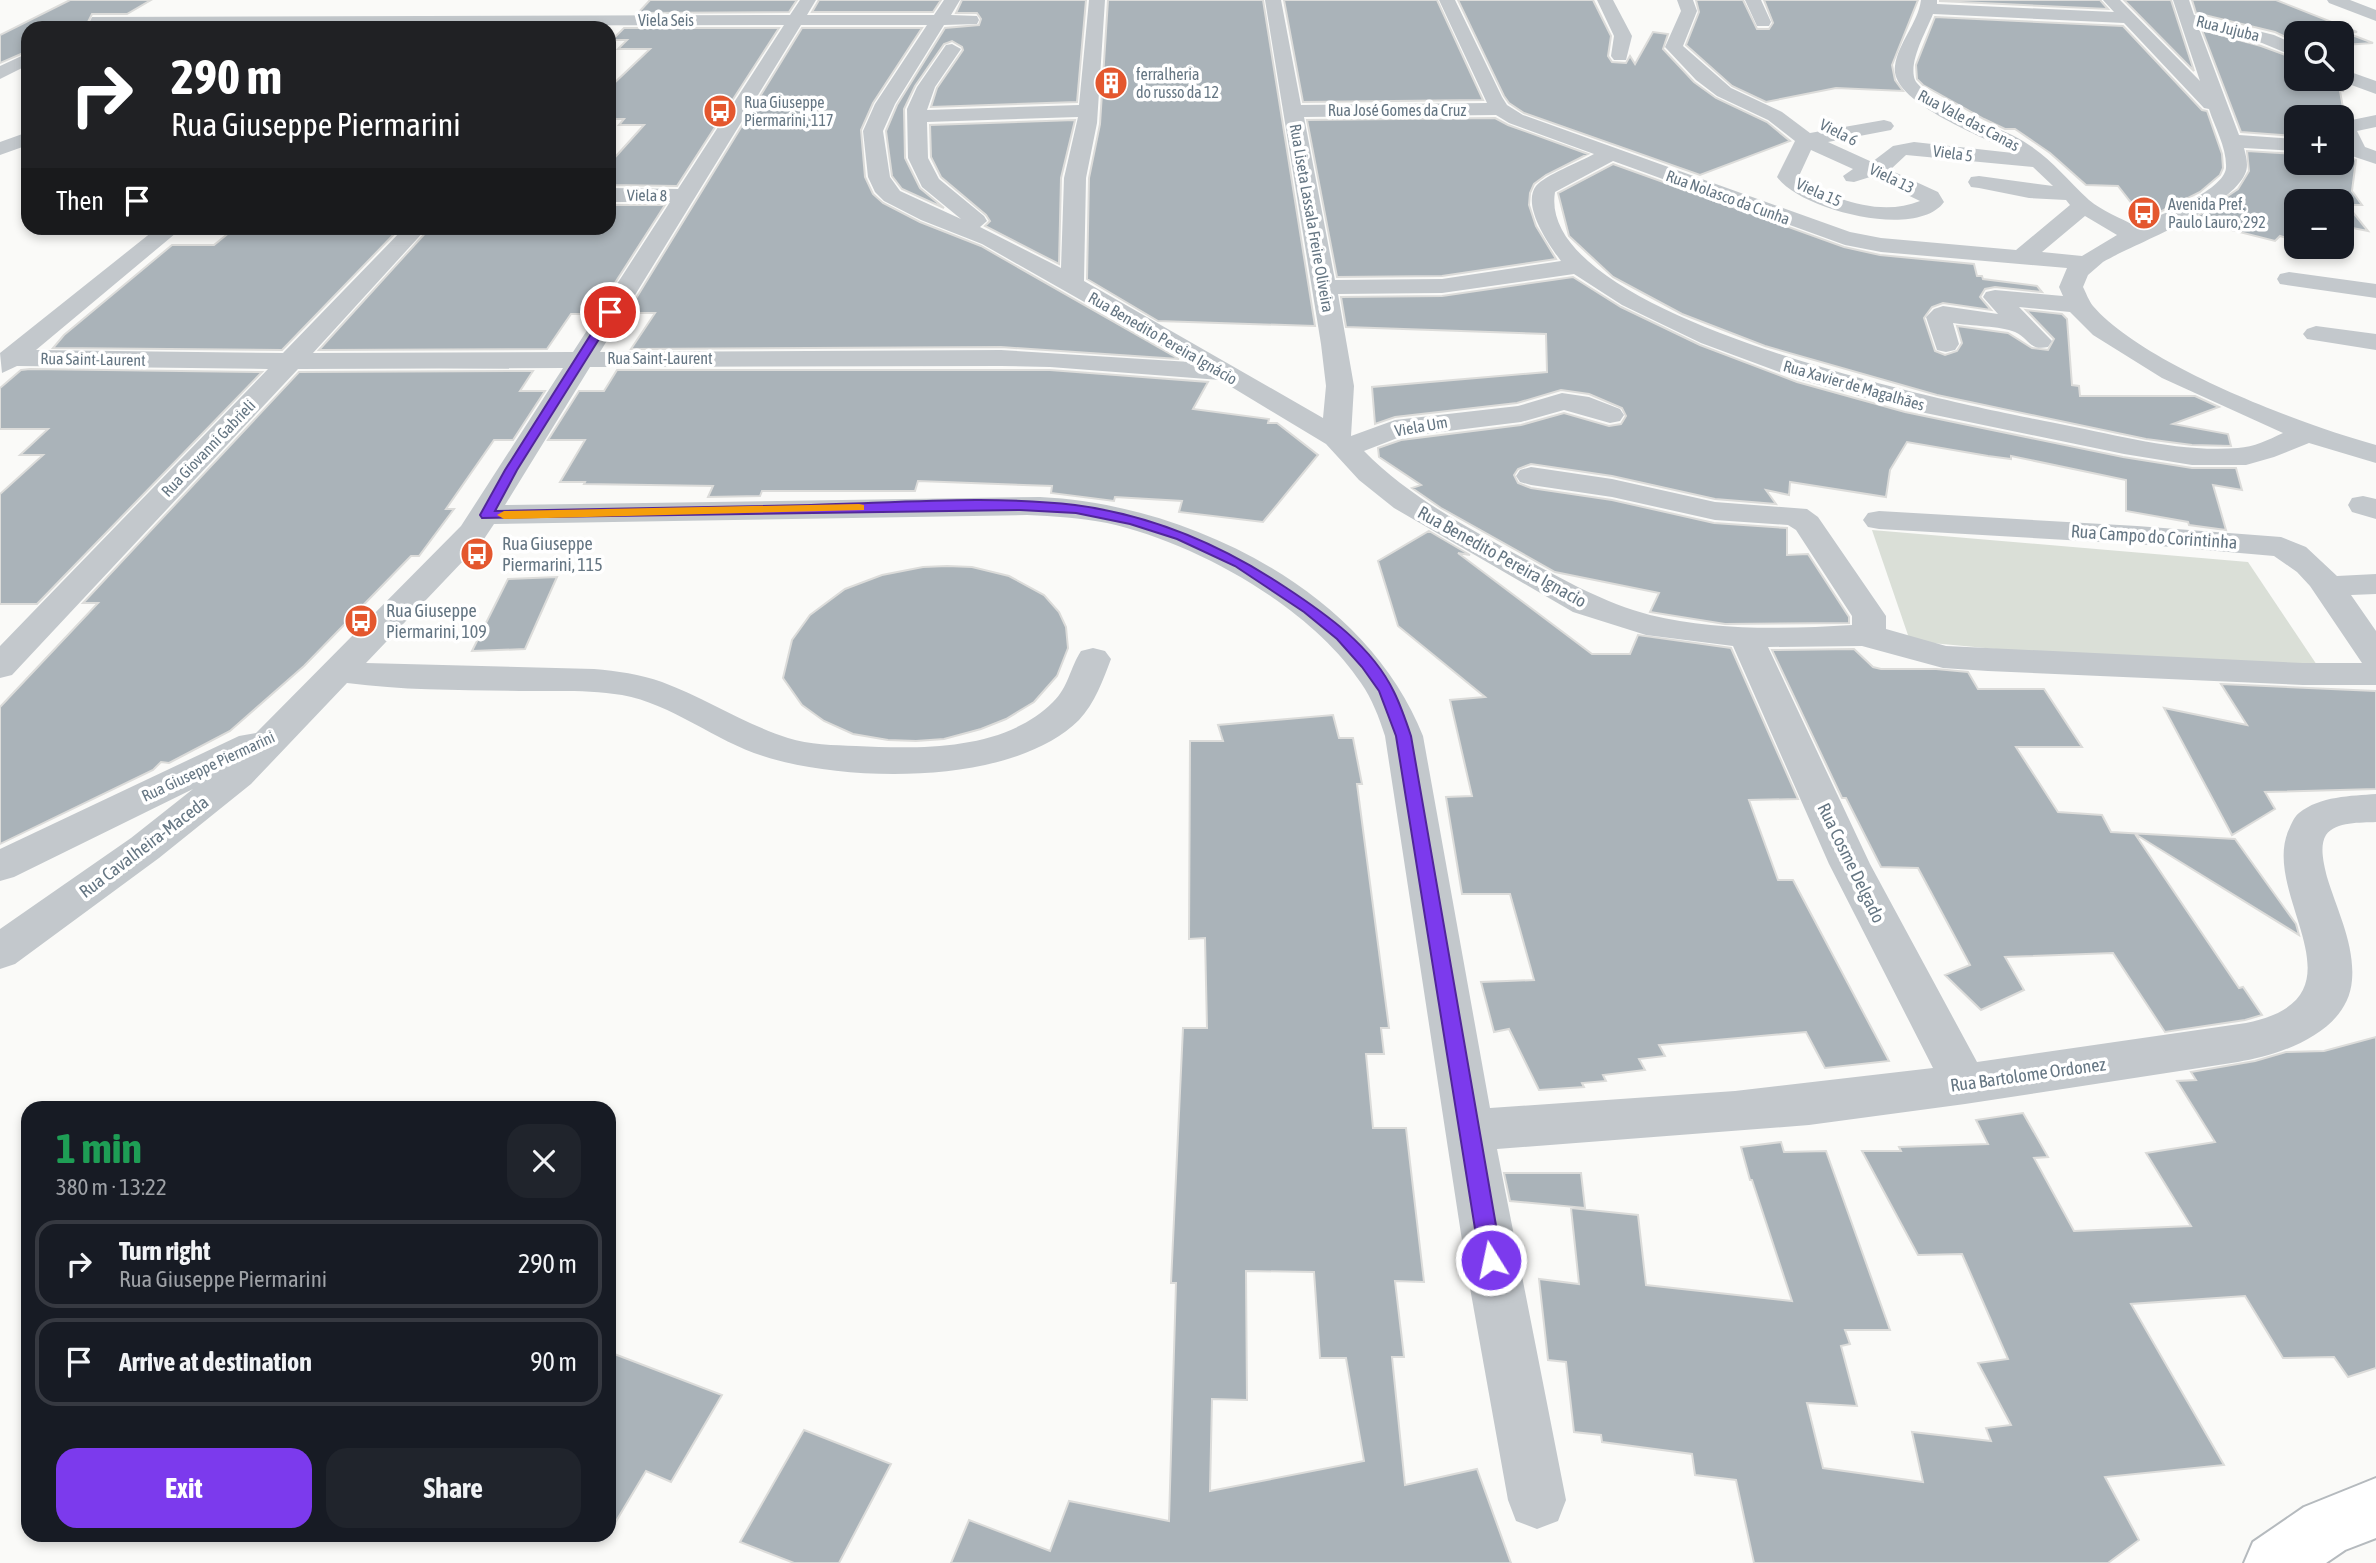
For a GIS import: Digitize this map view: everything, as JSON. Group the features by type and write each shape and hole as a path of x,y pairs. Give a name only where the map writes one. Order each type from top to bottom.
{"main road":[{"path":"2274,1563 2325,1528 2376,1508"}],"street":[{"path":"612,21 631,0"},
{"path":"952,0 885,104 873,131 879,177 883,187 908,205 990,239"},
{"path":"985,0 926,88 917,108 917,116 918,158 922,170 940,193 974,218 990,239"},
{"path":"1072,286 1075,178 1088,111 1097,0"},
{"name":"Rua Liseta Lassala Freire Oliveira","path":"1273,0 1340,386 1341,443"},
{"path":"1447,0 1500,109"},
{"path":"1605,0 1619,26 1642,46 1689,11 1685,0"},
{"path":"1753,0 1763,22"},
{"path":"2111,0 2196,86 2221,116"},
{"path":"2335,0 2376,16"},
{"path":"97,21 126,5"},
{"path":"1928,5 2127,18"},
{"name":"Rua Vale das Canas","path":"1928,5 1904,66 1905,78 1912,90 1933,104 2008,140 2039,161 2078,200 2134,235"},
{"path":"249,21 272,7"},
{"path":"427,21 444,7"},
{"name":"Viela Seis","path":"616,23 802,10 939,20"},
{"name":"Rua Giuseppe Piermarini","path":"0,866 279,733 486,515 511,470 802,10"},
{"path":"2182,10 2231,141 2236,171 2234,178 2224,188 2134,235 2077,269 2070,285 2078,305 2101,328 2159,366 2233,403 2307,433 2376,454"},
{"name":"Rua Jujuba","path":"2182,10 2269,39 2284,47"},
{"name":"Rua Jujuba","path":"2182,10 2284,48"},
{"path":"939,20 971,20"},
{"name":"Viela 13","path":"1642,46 1775,116 1806,140 1875,169 1930,197 1933,202 1891,213"},
{"path":"0,73 21,62"},
{"path":"2354,80 2376,88"},
{"name":"Rua José Gomes da Cruz","path":"1294,111 1500,109"},
{"name":"Rua Nolasco da Cunha","path":"1500,109 1516,119 1731,199 1808,227 1865,242 2086,263"},
{"path":"917,116 1088,111"},
{"name":"Viela 6","path":"1811,118 1867,146"},
{"path":"2362,154 2343,128 2376,121"},
{"path":"1806,140 1884,126"},
{"name":"Viela 15","path":"1806,140 1788,177 1800,186 1823,196 1877,214 1891,213"},
{"path":"0,149 21,141"},
{"path":"2231,141 2284,144"},
{"name":"Viela 5","path":"1823,196 1853,177 1875,169 1900,150 1919,148 2039,161"},
{"name":"Rua Xavier de Magalhães","path":"1610,154 1558,180 1543,193 1545,210 1555,235 1577,266 1607,286 1700,334 1823,380 1889,398 2123,445 2191,455 2239,457 2273,448 2307,433"},
{"path":"1894,156 1924,164 1912,188"},
{"path":"1731,199 1788,177"},
{"path":"1979,182 2078,200"},
{"name":"Viela 8","path":"616,195 685,196"},
{"path":"2022,257 2078,200"},
{"path":"1808,227 1861,209"},
{"path":"1891,213 1909,229 1918,248"},
{"path":"6,362 163,235"},
{"name":"Rua Giovanni Gabrieli","path":"0,667 409,235"},
{"name":"Rua Benedito Pereira Ignácio","path":"990,239 1162,334 1341,443"},
{"path":"1322,287 1442,286 1577,266"},
{"path":"2289,279 2376,291"},
{"path":"1946,344 1940,315 2032,333 1995,297 2078,305"},
{"path":"2316,334 2376,342"},
{"name":"Rua Saint-Laurent","path":"6,362 1050,359 1225,373"},
{"name":"Viela Um","path":"1341,443 1395,429 1505,423 1562,401 1579,402 1611,415"},
{"name":"Rua Benedito Pereira Ignacio","path":"1341,443 1370,474 1405,502 1585,605 1646,625 1746,637 1862,635"},
{"path":"1531,476 1612,488 1715,511 1784,513 1803,519 1869,616 1870,628 1862,635"},
{"path":"486,515 917,506 1076,509 1133,520 1182,536 1240,563 1308,609 1342,636 1368,664 1386,690 1398,718 1412,777 1469,1130 1537,1500"},
{"name":"Rua Campo do Corintinha","path":"1879,520 2271,545 2298,554 2326,587 2376,657"},
{"path":"2326,587 2376,584"},
{"path":"1862,635 1942,657 2303,674 2376,674"},
{"name":"Rua Cosme Delgado","path":"1746,637 1786,732 1904,972 1965,1084"},
{"path":"339,671 385,677 594,680 623,683 651,691 761,741 792,752 835,758 920,761 968,755 1005,746 1035,732 1064,713 1082,690 1093,659"},
{"name":"Rua Cavalheira-Maceda","path":"0,952 211,797 279,733"},
{"name":"Rua Bartolome Ordonez","path":"1469,1130 1771,1108 1965,1084 2247,1041 2271,1035 2312,1012 2325,997 2330,982 2328,950 2303,854 2303,834 2306,827 2325,815 2343,810 2376,808"}],"shaded area":[{"path":"1872,530 2248,562 2327,680 1910,641"}],"building":[{"path":"70,0 151,0 127,14 92,14 88,21 28,21"},
{"path":"650,0 797,0 789,12 638,13"},
{"path":"819,0 941,0 933,12 812,12"},
{"path":"962,0 1086,0 1077,102 931,107 937,88 963,50 952,41 944,44 915,86 904,109 905,158 920,188 944,208 902,189 892,176 886,131 897,105 945,28 979,25 981,19 977,13 956,13"},
{"path":"1108,0 1263,0 1315,326 1158,321 1087,279 1089,178 1100,124"},
{"path":"1284,0 1437,0 1483,100 1303,102"},
{"path":"1458,0 1593,0 1611,36 1608,56 1612,62 1626,63 1630,56 1635,64 1653,32 1668,34 1663,49 1694,82 1716,98 1767,122 1790,141 1700,175 1524,113 1504,96"},
{"path":"1696,0 1743,0 1757,29 1769,29 1773,23 1764,0 1918,0 1892,65 1895,80 1903,91 1836,88 1766,102 1732,86 1686,45 1699,12"},
{"path":"2100,0 2108,9 1940,1"},
{"path":"2124,0 2171,0 2194,71"},
{"path":"2192,0 2276,0 2329,21 2284,21 2284,36 2196,13"},
{"path":"1935,17 2123,26 2202,110 2207,111 2222,154 2223,168 2220,175 2200,192 2160,212 2133,205 2118,186 2086,185 2050,153 2015,129 2005,129 1984,119 1917,79 1916,65"},
{"path":"21,24 21,54 0,63 0,35"},
{"path":"624,28 779,28 677,186 616,185 616,156 644,125 619,125 624,119 616,119 616,81 650,49 618,49 627,40 616,40 616,36"},
{"path":"802,28 922,28 873,103 861,130 865,177 873,194 883,203 920,222 981,246 1179,359 1001,347 631,349 655,313 627,313"},
{"path":"2202,30 2284,55 2284,91 2340,91 2342,105 2284,105 2284,135 2241,132"},
{"path":"2354,36 2373,43 2354,44"},
{"path":"1495,118 1588,154 1546,175 1534,184 1530,193 1529,205 1536,226 1556,259 1442,276 1337,277 1307,120"},
{"path":"1075,120 1061,178 1059,264 985,226 990,221 986,215 941,177 931,157 930,125"},
{"path":"2247,151 2284,153 2284,175 2354,175 2354,159 2356,160 2352,189 2284,189 2284,237 2280,236 2275,241 2192,220 2238,189 2249,171"},
{"path":"1613,164 1844,247 1880,255 1974,264 1977,276 1982,276 1983,279 2037,286 2042,292 1995,287 1985,289 1980,297 1991,310 1943,303 1932,307 1924,318 1935,351 1945,355 1957,351 1962,343 1957,326 2008,333 2032,348 2048,350 2054,339 2026,310 2062,314 2067,319 2072,385 2079,386 2080,396 2195,396 2219,407 2173,424 2228,434 2231,446 2192,445 2146,439 1937,395 1765,346 1682,314 1613,277 1569,236 1558,193"},
{"path":"2354,194 2362,205 2354,205"},
{"path":"616,205 665,205 595,314 571,314 547,349 319,350 424,235 616,235"},
{"path":"2354,214 2368,231 2354,228"},
{"path":"226,235 393,235 282,350 53,348 64,335 172,245 214,245"},
{"path":"1573,277 1621,307 1700,345 1797,382 1905,412 2123,457 2192,468 2236,468 2242,490 2213,485 2226,530 2126,511 2126,480 2011,456 2011,459 1988,456 1907,442 1890,470 1886,497 1790,482 1789,495 1766,490 1776,504 1715,499 1612,476 1531,464 1518,469 1514,475 1518,483 1531,488 1612,500 1714,523 1787,528 1787,555 1808,554 1849,617 1849,623 1725,624 1650,612 1659,593 1555,572 1441,508 1412,488 1421,485 1379,457 1378,448 1401,440 1521,425 1564,413 1609,426 1621,424 1626,416 1622,408 1589,394 1561,390 1517,403 1395,417 1375,424 1372,387 1547,372 1546,334 1346,327 1341,297 1442,296"},
{"path":"21,370 262,372 37,604 0,604 0,494 43,455 20,455 48,429 0,429 0,388"},
{"path":"617,370 1050,370 1208,382 1193,409 1269,419 1268,423 1277,423 1318,455 1263,522 1179,512 1182,501 1115,497 1114,501 1051,493 1052,486 918,481 915,491 762,491 760,496 708,497 713,486 560,482 585,440 548,440 579,391 604,391"},
{"path":"533,371 520,391 545,391 513,440 494,440 446,509 454,509 419,556 411,556 304,666 230,731 169,763 161,762 153,770 0,844 0,707 98,603 83,603 299,372"},
{"path":"1429,531 1470,555 1458,553 1592,654 1630,654 1638,635 1731,648 1798,799 1749,800 1778,880 1793,880 1889,1061 1825,1068 1806,1032 1659,1045 1665,1056 1639,1059 1645,1070 1603,1075 1606,1081 1582,1083 1584,1087 1539,1090 1509,1029 1494,1032 1481,982 1534,980 1510,894 1462,894 1446,797 1472,796 1450,700 1485,697 1398,626 1378,561"},
{"path":"923,567 972,567 1009,576 1044,595 1059,612 1066,627 1068,648 1057,676 1034,702 1006,719 981,729 944,739 916,741 853,734 824,721 802,705 783,678 792,640 810,615 845,589 882,575"},
{"path":"557,577 525,649 472,651 508,579"},
{"path":"1854,649 1873,667 1881,669 1968,672 1978,689 2044,689 2082,747 2016,747 2058,812 2102,815 2111,832 2235,839 2296,924 2299,935 2135,834 2239,988 2243,987 2262,1015 2165,1032 2113,953 2005,957 2024,990 1981,1010 1945,975 1970,965 1918,868 1881,867 1846,798 1842,798 1772,650"},
{"path":"2221,684 2376,691 2376,789 2265,792 2275,809 2232,835 2164,708 2247,725"},
{"path":"1333,715 1339,738 1353,738 1362,784 1357,784 1389,1028 1381,1028 1384,1054 1366,1054 1373,1128 1406,1128 1424,1282 1395,1281 1404,1357 1392,1357 1405,1485 1477,1469 1511,1563 951,1563 969,1520 1050,1551 1069,1501 1169,1521 1176,1283 1171,1283 1183,1028 1207,1028 1205,938 1189,939 1190,741 1223,741 1218,725","holes":["1246,1271 1314,1272 1320,1358 1346,1358 1364,1461 1210,1491 1212,1399 1247,1400"]},
{"path":"2376,1037 2376,1368 2348,1377 2334,1357 2283,1358 2245,1296 2131,1304 2224,1465 2105,1477 2139,1540 2108,1563 1754,1563 1736,1480 1695,1475 1692,1454 1602,1442 1601,1435 1574,1432 1566,1362 1548,1360 1539,1279 1579,1284 1571,1208 1638,1215 1646,1285 1792,1301 1741,1147 1781,1142 1784,1152 1826,1151 1890,1330 1845,1330 1850,1344 1841,1346 1857,1406 1807,1403 1823,1468 1923,1482 1912,1432 1991,1441 1986,1428 2011,1425 1978,1363 2008,1359 1962,1254 1918,1255 1862,1151 1901,1151 1899,1147 1988,1144 1976,1120 2023,1113 2048,1157 2034,1158 2074,1231 2191,1226 2146,1153 2215,1142 2177,1081 2196,1080 2191,1072 2255,1061 2286,1052 2324,1051"},
{"path":"1504,1173 1581,1173 1585,1208 1510,1201"},
{"path":"616,1355 722,1395 671,1482 646,1471 616,1521"},
{"path":"804,1430 891,1464 839,1563 794,1563 740,1542"}],"slow traffic":[{"path":"504,515 859,508"}],"place":[{"name":"ferralheria do russo da 12","path":"1111,83"},
{"name":"Rua Giuseppe Piermarini, 117","path":"720,111"},
{"name":"Avenida Pref. Paulo Lauro, 292","path":"2144,213"},
{"name":"Rua Giuseppe Piermarini, 115","path":"477,554"},
{"name":"Rua Giuseppe Piermarini, 109","path":"361,621"}],"route":[{"path":"610,312 511,470 486,515 917,506 1076,509 1133,520 1212,549 1273,584 1342,636 1368,664 1386,690 1404,736 1491,1260"}]}
